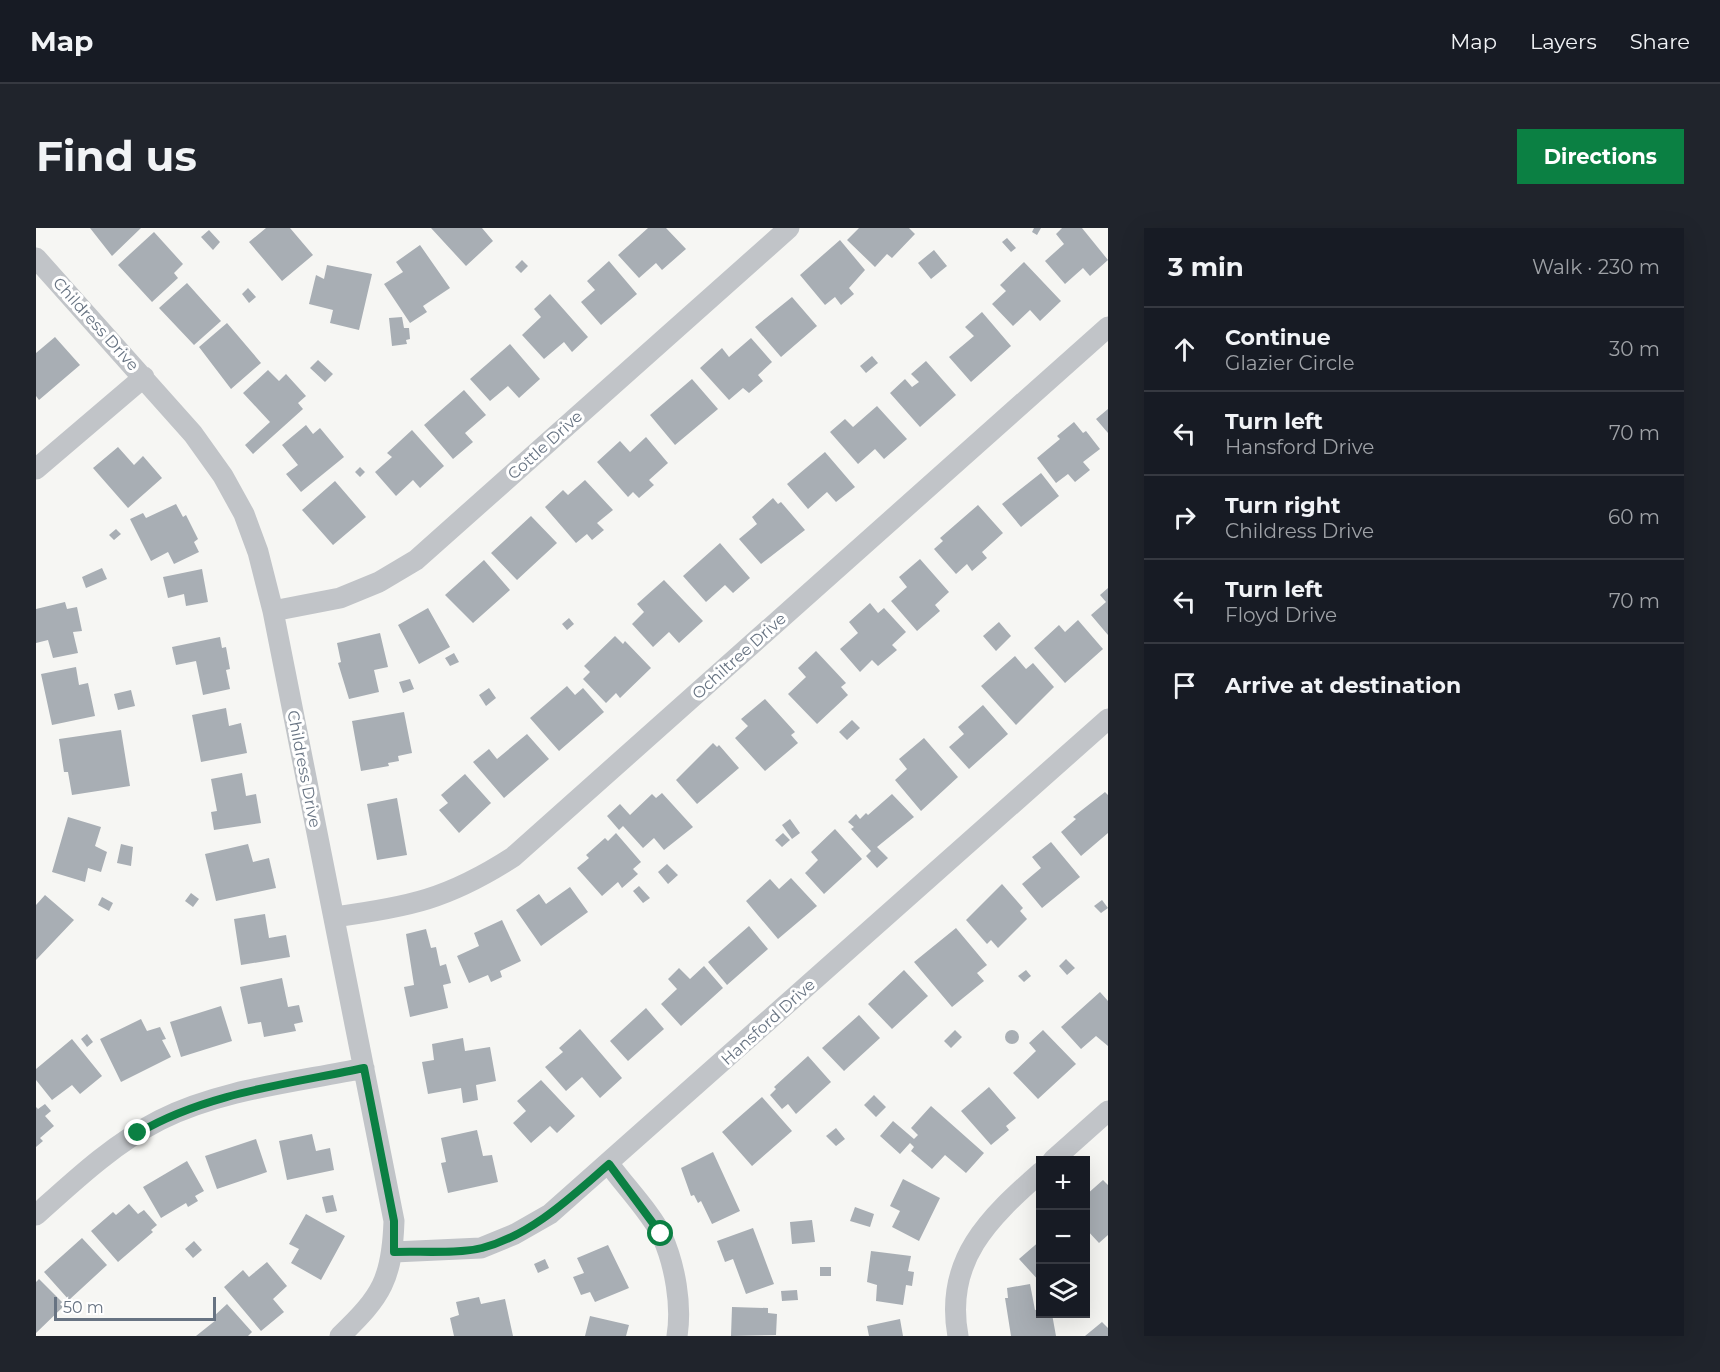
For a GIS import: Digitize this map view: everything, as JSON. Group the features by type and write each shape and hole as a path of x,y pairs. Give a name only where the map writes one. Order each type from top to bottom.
{"street":[{"name":"Cottle Drive","path":"273,611 340,598 378,582 416,560 789,228"},
{"name":"Childress Drive","path":"36,258 193,434 223,476 244,514 254,542 273,611 394,1221 394,1252 387,1275 378,1293 340,1336"},
{"name":"Ochiltree Drive","path":"334,917 398,909 438,897 478,880 513,857 1108,327"},
{"path":"36,469 144,377"},
{"name":"Hansford Drive","path":"394,1252 481,1248 515,1234 550,1214 1108,719"},
{"path":"36,1215 110,1150 160,1120 230,1096 364,1068"},
{"path":"1058,1156 1108,1111"},
{"path":"609,1164 661,1234 672,1269 678,1304 677,1336"},
{"path":"958,1336 955,1301 960,1270 976,1236 1002,1206 1036,1176"}],"building":[{"path":"90,228 141,228 112,256"},
{"path":"266,228 290,228 313,255 282,281 249,242"},
{"path":"431,228 482,228 493,241 466,266"},
{"path":"648,228 666,228 686,249 662,270 656,263 639,278 618,255"},
{"path":"859,228 909,228 915,234 892,258 887,254 875,267 847,240"},
{"path":"1034,228 1041,228 1037,235 1032,232"},
{"path":"1062,228 1082,228 1108,260 1090,276 1083,268 1065,284 1045,261 1064,244 1056,234"},
{"path":"209,230 220,242 213,250 201,237"},
{"path":"154,232 183,264 174,273 178,278 152,302 118,265"},
{"path":"1007,238 1016,248 1011,252 1002,242"},
{"path":"840,240 865,270 849,288 854,294 841,305 835,297 825,305 800,275"},
{"path":"420,245 450,288 423,306 427,312 410,323 384,284 403,272 396,262"},
{"path":"934,250 947,266 931,279 918,263"},
{"path":"522,260 528,266 521,273 515,267"},
{"path":"609,261 637,294 601,325 581,302 595,290 587,281"},
{"path":"1024,262 1061,301 1040,321 1030,310 1013,326 992,304 1006,291 1000,285"},
{"path":"327,265 372,274 359,330 330,323 333,310 309,304 316,275 324,279"},
{"path":"187,283 221,321 194,345 159,308"},
{"path":"248,288 256,297 249,303 242,294"},
{"path":"550,294 588,337 572,352 564,342 544,359 522,335 541,317 534,309"},
{"path":"792,297 817,326 781,357 755,327"},
{"path":"982,312 1011,346 971,382 949,357 974,336 965,327"},
{"path":"402,317 404,328 409,328 410,339 406,340 407,344 392,346 389,318"},
{"path":"227,323 261,363 231,389 199,347"},
{"path":"55,337 80,365 39,400 36,396 36,353"},
{"path":"751,338 772,362 758,375 763,381 749,393 743,388 729,400 700,368 722,348 729,357"},
{"path":"510,344 540,379 519,398 508,386 490,401 470,379"},
{"path":"872,356 878,363 866,373 860,366"},
{"path":"318,360 333,374 325,382 310,368"},
{"path":"926,361 956,395 920,427 890,393 905,379 912,387 919,382 911,374"},
{"path":"268,370 279,381 286,374 306,396 298,403 303,409 253,454 245,445 270,422 243,393"},
{"path":"692,379 718,409 675,445 650,415"},
{"path":"464,390 486,415 465,433 473,442 453,459 424,425"},
{"path":"877,406 907,439 884,459 875,449 858,464 830,432 845,419 853,427"},
{"path":"1108,409 1108,433 1096,419"},
{"path":"1074,422 1083,433 1086,431 1100,449 1083,462 1090,470 1075,482 1068,474 1056,483 1037,458 1060,439 1057,436"},
{"path":"306,425 313,434 320,428 344,457 301,492 286,474 298,465 282,445"},
{"path":"412,430 444,466 420,488 413,480 396,496 375,472 392,457 387,453"},
{"path":"646,437 668,463 649,480 654,485 639,498 633,492 628,497 597,462 620,441 630,452"},
{"path":"118,447 134,465 143,456 162,478 128,508 93,468"},
{"path":"825,452 855,487 836,502 827,492 808,509 787,484"},
{"path":"360,467 365,472 360,477 355,472"},
{"path":"1041,473 1059,496 1021,527 1002,504"},
{"path":"585,480 613,510 597,523 604,530 592,540 587,534 576,543 545,507 563,490 568,495"},
{"path":"335,481 366,517 333,545 302,510"},
{"path":"773,498 778,504 781,502 805,530 761,564 739,539 757,524 752,517"},
{"path":"176,504 183,517 186,515 198,539 194,542 199,552 174,564 168,552 151,561 130,519 143,513 146,518"},
{"path":"978,505 1003,533 982,552 987,558 972,571 967,564 956,574 934,549 943,541 940,538"},
{"path":"531,516 557,543 517,580 491,553"},
{"path":"116,529 121,534 114,540 109,535"},
{"path":"720,543 750,578 733,593 725,585 706,602 683,576"},
{"path":"920,559 949,592 935,605 940,611 917,631 891,601 907,587 899,577"},
{"path":"484,560 510,590 473,623 445,595"},
{"path":"102,568 107,579 86,588 82,577"},
{"path":"202,569 208,602 186,606 184,594 168,598 163,577"},
{"path":"664,580 703,621 679,643 669,632 653,647 632,624 644,612 637,604"},
{"path":"1108,588 1108,635 1091,615 1106,602 1100,595"},
{"path":"65,602 67,609 77,607 82,631 73,632 78,653 53,658 48,640 36,643 36,609"},
{"path":"870,603 878,613 884,608 906,632 892,645 897,650 878,666 872,660 860,672 840,649 858,633 849,622"},
{"path":"428,608 450,647 419,664 398,625"},
{"path":"569,618 574,624 567,630 562,624"},
{"path":"1078,620 1103,649 1065,683 1034,648 1059,625 1065,632"},
{"path":"999,622 1011,636 996,651 983,636"},
{"path":"380,633 388,667 374,670 379,692 349,699 338,663 341,662 337,643"},
{"path":"615,636 623,644 625,641 651,668 620,698 616,693 606,703 583,679 590,672 584,666"},
{"path":"220,637 222,648 226,647 230,669 226,670 230,689 203,695 196,661 176,665 172,647"},
{"path":"816,651 846,683 841,687 848,695 817,724 788,694 806,677 798,668"},
{"path":"454,653 459,662 450,666 445,658"},
{"path":"1015,656 1026,669 1033,663 1054,687 1016,725 981,686"},
{"path":"76,667 79,685 88,683 95,716 52,725 41,674"},
{"path":"410,679 414,689 403,693 399,682"},
{"path":"567,686 575,695 583,688 604,712 559,751 530,718"},
{"path":"489,688 496,698 486,706 479,695"},
{"path":"131,690 135,706 118,710 114,694"},
{"path":"765,699 795,732 791,735 798,743 765,771 735,738 748,726 741,719"},
{"path":"983,705 1008,734 969,769 949,747 964,734 958,727"},
{"path":"226,708 229,726 241,723 247,753 201,762 192,715"},
{"path":"404,712 412,753 398,756 399,761 388,763 389,766 361,771 352,721"},
{"path":"852,720 860,728 847,740 839,732"},
{"path":"121,730 130,786 72,795 68,772 64,772 59,739"},
{"path":"527,734 549,759 504,798 473,762 489,749 497,759"},
{"path":"924,738 958,777 921,811 895,780 907,769 899,759"},
{"path":"713,743 717,747 719,745 739,768 697,804 676,780"},
{"path":"242,773 246,796 256,794 261,823 214,830 211,812 217,811 211,779"},
{"path":"465,774 491,803 459,833 439,810 448,803 441,795"},
{"path":"1105,792 1108,795 1108,833 1081,856 1061,832 1076,819 1073,817"},
{"path":"662,793 693,827 664,850 654,838 643,848 623,826 619,830 607,816 620,804 630,815 652,794 656,798"},
{"path":"892,794 914,817 877,847 888,858 877,868 866,856 871,851 851,829 854,827 848,822 856,814 860,819 866,813 868,815"},
{"path":"397,798 407,855 377,860 367,804"},
{"path":"68,817 101,827 95,846 107,852 101,872 88,868 85,882 52,872"},
{"path":"790,819 800,833 792,839 782,825"},
{"path":"835,829 862,859 824,894 805,873 818,860 811,852"},
{"path":"616,833 641,862 633,869 638,874 622,888 618,882 602,896 577,868 589,858 586,855 605,838 608,841"},
{"path":"783,833 790,840 782,847 775,840"},
{"path":"1051,842 1080,877 1042,908 1022,884 1041,868 1032,857"},
{"path":"121,844 133,847 131,866 117,863"},
{"path":"248,844 253,862 269,858 276,888 216,901 205,854"},
{"path":"667,864 678,875 668,884 658,872"},
{"path":"791,878 817,906 778,939 746,901 770,879 779,889"},
{"path":"1002,884 1023,908 1020,911 1027,919 998,948 991,940 987,944 966,920"},
{"path":"639,886 650,898 643,903 633,891"},
{"path":"570,887 588,912 541,946 516,910 539,894 546,904"},
{"path":"191,893 199,899 193,907 185,901"},
{"path":"45,895 74,920 36,960 36,905"},
{"path":"102,897 113,903 109,911 98,905"},
{"path":"1102,900 1108,908 1101,913 1094,906"},
{"path":"265,914 269,938 286,935 290,957 241,965 234,919"},
{"path":"502,920 521,961 500,971 502,977 491,982 488,975 469,983 457,956 479,946 474,933"},
{"path":"749,926 768,949 727,985 708,962"},
{"path":"956,928 987,965 977,973 984,981 952,1007 914,962"},
{"path":"426,929 431,948 436,947 440,966 446,964 451,983 443,985 448,1008 410,1017 404,987 414,985 406,934"},
{"path":"1066,959 1075,968 1067,975 1059,966"},
{"path":"704,966 723,988 681,1026 661,1004 677,989 668,979 679,968 690,979"},
{"path":"904,970 928,996 892,1029 868,1004"},
{"path":"1026,970 1031,976 1024,982 1018,976"},
{"path":"282,978 288,1007 299,1005 303,1022 294,1024 296,1031 264,1037 261,1022 248,1024 240,987"},
{"path":"1100,992 1108,1001 1108,1046 1096,1036 1081,1049 1061,1027"},
{"path":"221,1006 232,1041 181,1057 170,1022"},
{"path":"646,1008 664,1029 628,1061 610,1041"},
{"path":"859,1015 880,1038 844,1071 822,1048"},
{"path":"141,1019 147,1031 160,1027 166,1039 162,1040 171,1057 121,1082 100,1039"},
{"path":"580,1029 622,1078 600,1098 582,1077 566,1091 545,1067 563,1052 559,1048"},
{"path":"955,1030 962,1037 951,1048 944,1041"},
{"path":"1012,1030 1017,1032 1019,1037 1017,1042 1012,1044 1007,1042 1005,1037 1007,1032"},
{"path":"1043,1030 1076,1064 1038,1099 1013,1073 1036,1051 1029,1043"},
{"path":"87,1034 93,1042 87,1047 81,1039"},
{"path":"463,1038 465,1051 490,1047 496,1081 476,1085 478,1100 463,1103 461,1088 428,1094 422,1062 434,1060 432,1044"},
{"path":"72,1039 102,1076 80,1094 72,1085 52,1100 36,1080 36,1069"},
{"path":"808,1056 831,1082 796,1114 788,1104 782,1109 770,1095 776,1089 774,1087"},
{"path":"541,1080 575,1116 557,1133 550,1126 531,1143 513,1123 526,1111 517,1101"},
{"path":"989,1087 1016,1118 1006,1126 1009,1130 991,1145 961,1111"},
{"path":"874,1095 886,1107 876,1117 864,1105"},
{"path":"762,1097 792,1131 752,1166 722,1132"},
{"path":"45,1104 51,1111 45,1116 54,1126 40,1138 43,1141 36,1147 36,1107 38,1109"},
{"path":"931,1106 984,1153 966,1173 945,1155 932,1169 911,1151 914,1147 910,1143 900,1154 880,1136 893,1121 914,1139 918,1135 911,1128"},
{"path":"836,1128 845,1139 836,1146 826,1136"},
{"path":"477,1130 483,1156 492,1155 498,1182 448,1193 441,1163 446,1162 441,1138"},
{"path":"312,1134 316,1151 330,1148 334,1170 287,1180 279,1141"},
{"path":"256,1139 267,1172 217,1189 205,1156"},
{"path":"713,1152 740,1211 712,1224 701,1201 698,1203 694,1195 691,1196 681,1168"},
{"path":"187,1161 204,1191 195,1196 198,1201 188,1207 186,1203 161,1218 143,1187"},
{"path":"903,1179 940,1198 919,1241 892,1227 900,1211 890,1206"},
{"path":"1103,1180 1108,1185 1108,1235 1099,1243 1090,1233 1090,1191"},
{"path":"333,1195 337,1211 326,1213 322,1197"},
{"path":"129,1204 138,1214 144,1210 157,1225 151,1230 153,1232 118,1262 91,1231 113,1212 116,1215"},
{"path":"855,1207 874,1214 870,1227 850,1221"},
{"path":"306,1214 345,1236 321,1280 291,1263 299,1249 289,1244"},
{"path":"812,1220 815,1242 792,1244 790,1222"},
{"path":"753,1228 774,1284 746,1294 733,1259 725,1262 717,1241"},
{"path":"82,1238 107,1265 69,1300 44,1272"},
{"path":"194,1241 202,1250 193,1258 185,1249"},
{"path":"1036,1244 1036,1278 1019,1259"},
{"path":"608,1245 629,1288 595,1302 590,1292 581,1295 573,1277 584,1273 577,1258"},
{"path":"871,1251 911,1256 908,1271 914,1272 912,1286 906,1285 903,1305 876,1301 877,1285 867,1282"},
{"path":"545,1259 549,1268 538,1273 534,1264"},
{"path":"267,1262 287,1286 273,1299 284,1312 261,1331 224,1287 243,1270 249,1277"},
{"path":"820,1267 831,1267 831,1276 820,1276"},
{"path":"39,1279 65,1305 36,1333 36,1282"},
{"path":"1030,1284 1036,1318 1053,1318 1056,1336 1011,1336 1005,1298 1008,1298 1007,1288"},
{"path":"797,1290 798,1300 782,1301 781,1291"},
{"path":"479,1297 481,1304 505,1299 513,1336 454,1336 450,1318 459,1315 456,1302"},
{"path":"227,1304 252,1332 248,1336 196,1336 216,1320 213,1317"},
{"path":"732,1307 768,1308 768,1313 777,1314 776,1335 731,1336"},
{"path":"590,1316 629,1325 626,1336 585,1336"},
{"path":"900,1319 903,1336 869,1336 867,1326"},
{"path":"1102,1322 1108,1328 1108,1336 1085,1336"}],"route":[{"path":"138,1133 160,1120 230,1096 364,1068 394,1221 394,1252 481,1248 515,1234 550,1214 609,1164 661,1234"}]}
